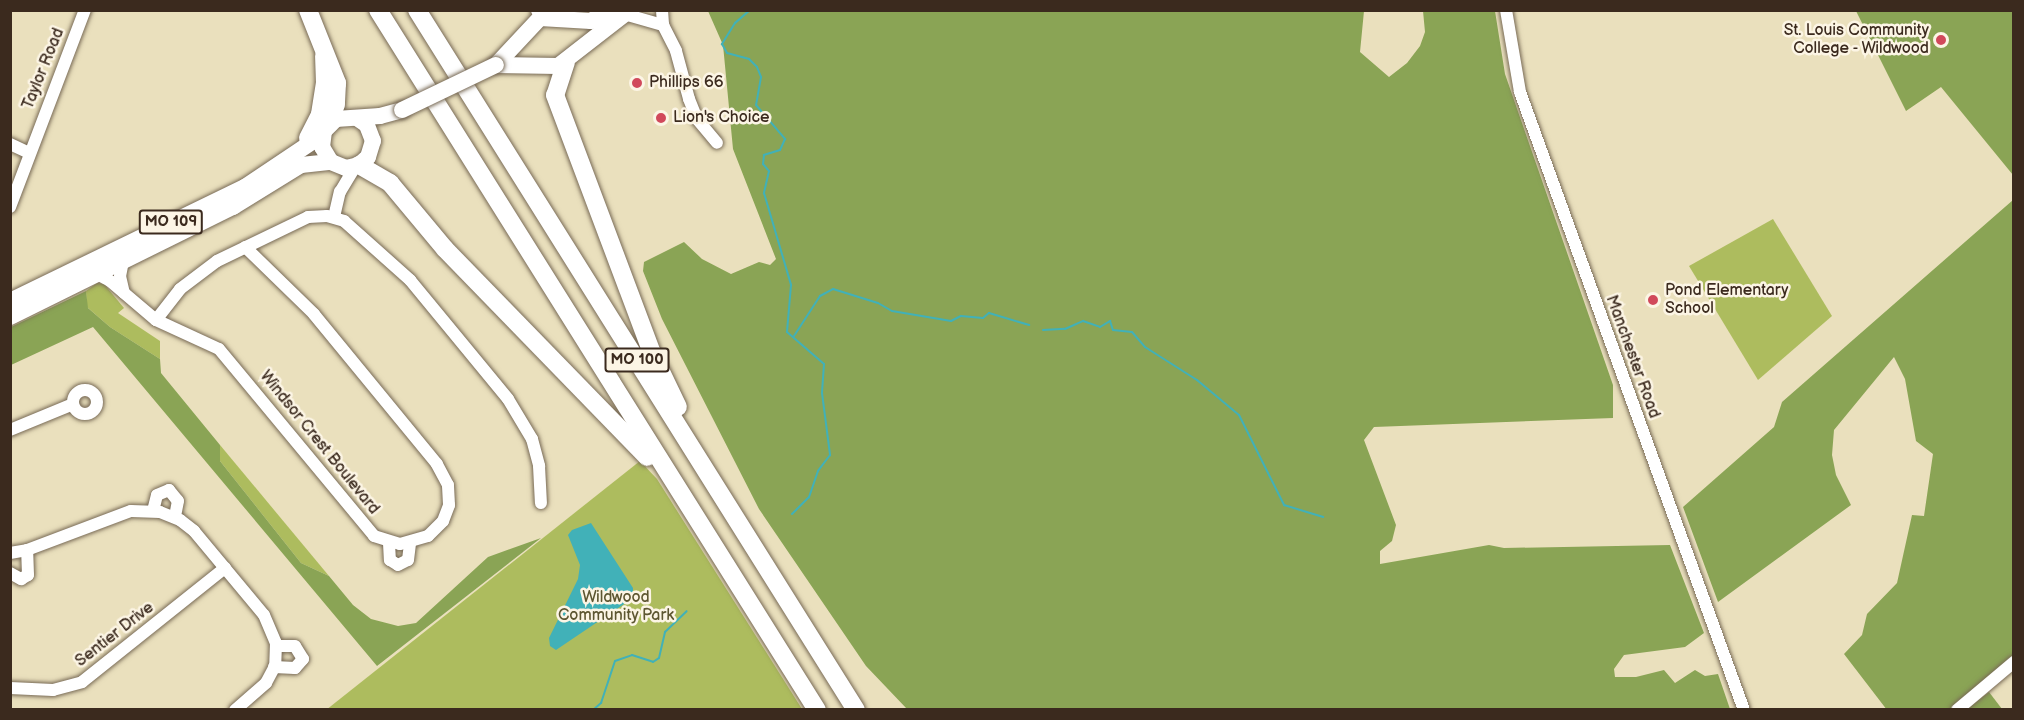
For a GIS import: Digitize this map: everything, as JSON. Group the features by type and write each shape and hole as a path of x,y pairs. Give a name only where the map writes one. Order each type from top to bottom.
{"highway":[{"path":"308,10 338,93 326,127"},
{"name":"MO 100","path":"378,10 817,710"},
{"name":"MO 100","path":"417,10 856,710"},
{"path":"568,59 555,95 651,351 704,466"},
{"path":"357,166 390,183 445,249 608,413 687,502"}],"main road":[{"path":"545,67 533,61 526,50 524,38 546,18 591,21 621,12"},
{"name":"MO 109","path":"496,65 545,67 568,59 621,12"},
{"path":"546,18 575,35 568,59"},
{"name":"MO 109","path":"10,300 245,187 297,152 326,127 344,116 357,118 402,110 496,65 546,18"},
{"path":"297,152 317,123 324,83 323,52"},
{"name":"MO 109","path":"10,317 233,207 301,165 332,163 357,166 368,157 373,145 402,110"},
{"path":"357,118 369,129 373,145"},
{"path":"326,127 322,147 332,163"}],"street":[{"name":"Taylor Road","path":"10,207 85,10"},
{"path":"662,10 663,25 676,51 697,119 717,143"},
{"name":"Manchester Road","path":"1506,10 1520,92 1744,710"},
{"path":"621,12 663,25"},
{"path":"10,144 29,153"},
{"path":"332,163 340,192"},
{"path":"334,217 340,192 357,166"},
{"path":"156,320 196,276 245,247 308,217 334,217 353,227 402,272 508,399 532,439 539,466 541,503"},
{"path":"245,247 314,314 444,475 450,495 443,521 428,536 410,543 388,543 390,560 399,565 408,560 410,543"},
{"path":"123,261 120,276 124,293"},
{"name":"Windsor Crest Boulevard","path":"97,274 156,320 212,343 227,357 364,527 388,543"},
{"path":"10,430 73,404"},
{"path":"153,511 157,495 169,489 178,501 175,517"},
{"path":"10,553 27,550 131,511 153,511 175,517 194,531 267,618 276,646 274,667 266,683 235,710"},
{"path":"10,573 21,579 28,575 27,550"},
{"name":"Sentier Drive","path":"10,688 53,690 82,682 225,568"},
{"path":"274,667 295,668 303,659 298,648 276,646"},
{"path":"1957,710 2013,662"}],"green space":[{"path":"708,11 1364,11 1360,52 1389,77 1407,63 1420,46 1425,32 1423,11 1495,11 1505,74 1613,385 1613,418 1374,427 1364,440 1396,525 1392,541 1380,551 1380,564 1489,545 1504,548 1670,545 1704,633 1685,647 1624,655 1614,669 1615,677 1636,677 1664,670 1675,683 1695,670 1705,676 1718,674 1730,709 907,709 866,666 759,509 662,319 643,271 644,262 684,242 702,259 731,274 759,262 770,265 776,259 733,149 723,45"},
{"path":"1856,11 2013,11 2013,175 1941,87 1906,111"},
{"path":"2013,200 2013,657 1951,709 1887,710 1844,654 1862,635 1867,614 1897,583 1912,515 1924,516 1933,454 1916,441 1905,379 1894,357 1834,430 1832,455 1836,475 1851,505 1718,602 1683,507 1774,427 1782,402"},
{"path":"1773,219 1832,316 1758,380 1689,266"},
{"path":"97,283 104,284 124,308 118,313 160,341 160,359 110,327 87,307 86,291"},
{"path":"86,291 88,308 110,327 160,359 161,373 220,445 220,461 301,563 329,576 353,605 371,619 398,626 416,623 488,557 541,538 377,666 93,327 11,365 11,327"},
{"path":"220,445 329,576 301,563 220,461"},
{"name":"Wildwood Community Park","path":"640,461 657,479 802,709 326,710"},
{"path":"1989,692 2002,709 1967,709"}],"water":[{"path":"591,523 633,588 633,598 556,650 550,646 549,638 578,579 580,565 568,535 572,530"}],"waterway":[{"path":"750,10 735,23 722,44 727,53 749,59 757,67 761,77 756,105 785,139 780,150 764,155 763,164 769,171 764,193 791,285 787,332 824,364 822,393 830,455 818,471 809,497 792,514"},
{"path":"794,336 820,296 833,289 878,303 892,311 951,321 961,316 983,318 989,313 1029,325"},
{"path":"1043,330 1065,329 1083,321 1100,327 1110,321 1113,330 1132,332 1145,347 1197,380 1239,415 1284,505 1323,517"},
{"path":"593,710 601,703 615,661 632,655 653,662 659,658 665,632 687,611"}],"place":[{"name":"St. Louis Community College - Wildwood","path":"1941,40"},
{"name":"Phillips 66","path":"637,83"},
{"name":"Lion's Choice","path":"661,118"},
{"name":"Pond Elementary School","path":"1653,300"}]}
